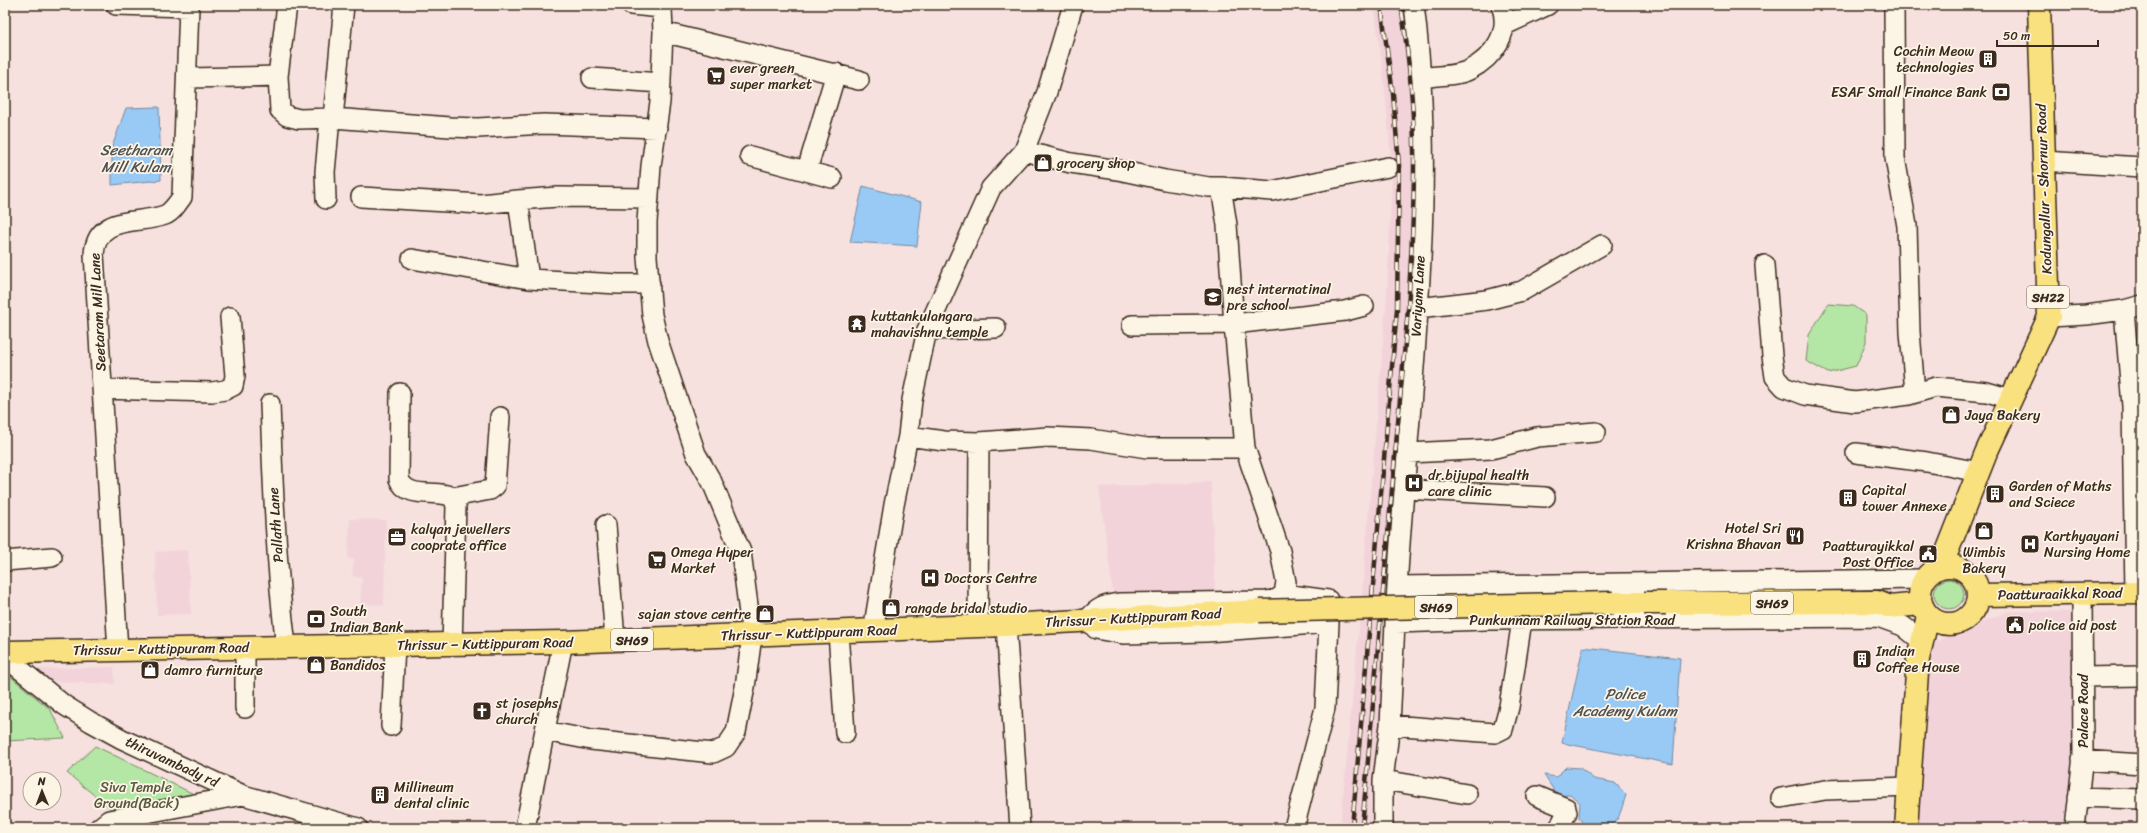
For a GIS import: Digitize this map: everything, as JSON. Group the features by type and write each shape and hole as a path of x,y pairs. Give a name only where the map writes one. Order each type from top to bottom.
{"main road":[{"name":"Kodungallur - Shornur Road","path":"1906,828 1918,659 1923,642 1927,591 2011,399 2049,317 2039,5"},
{"name":"SH69","path":"1952,566 1967,572 1976,585 1978,595 1975,609 1970,615 1959,622 1945,624 1927,591 1952,566"},
{"name":"Thrissur – Kuttippuram Road","path":"5,652 118,651 286,646 452,645 752,636 1006,625 1088,619 1259,611 1613,603 1877,602 1890,607 1927,591"},
{"name":"Paatturaaikkal Road","path":"1978,595 2139,593"}],"street":[{"name":"Seetaram Mill Lane","path":"116,5 195,6 188,78 182,197 175,207 165,214 112,226 102,232 95,242 102,389 118,651"},
{"path":"287,5 278,76 279,106 280,110 287,116 299,119 331,118 478,128 544,124 657,128"},
{"path":"326,199 325,172 344,5"},
{"path":"545,731 591,740 713,753 726,747 736,732 752,636 741,552 712,482 696,454 658,340 652,315 647,257 651,166 657,128 661,83 663,32 662,6 631,5"},
{"path":"872,631 894,505 908,436 912,400 927,330 991,188 1024,151 1047,92 1073,5"},
{"name":"Variyam Lane","path":"1396,623 1397,586 1418,308 1422,194 1420,78 1414,5"},
{"path":"1420,78 1468,71 1489,56 1499,46 1505,25 1504,13 1501,5"},
{"path":"1505,25 1548,5"},
{"path":"1894,5 1895,158 1907,226 1910,332 1915,393"},
{"path":"663,32 836,73 859,80"},
{"path":"807,170 836,73"},
{"path":"188,78 278,76"},
{"path":"592,78 661,83"},
{"path":"1024,151 1071,163 1118,170 1165,180 1209,187 1272,191 1388,167"},
{"path":"750,156 807,170 832,178"},
{"path":"2043,161 2142,167"},
{"path":"1221,187 1226,225 1245,448 1280,551 1286,582 1284,594"},
{"path":"361,196 481,204 558,197 649,198"},
{"path":"518,200 529,279"},
{"path":"1418,308 1487,300 1522,291 1602,245"},
{"path":"412,259 529,279 618,284 650,284"},
{"path":"1765,265 1775,377 1784,388 1805,395 1855,402 1879,400 1936,387 1987,392 2011,399"},
{"path":"1132,325 1234,324 1344,311 1364,306"},
{"path":"2049,317 2086,315 2133,307 2132,406 2139,593"},
{"path":"102,389 212,392 225,390 233,386 235,376 230,318"},
{"path":"927,330 996,328"},
{"path":"400,394 399,479 402,486 412,492 446,493 453,497 490,490 495,486 500,417"},
{"name":"Pallath Lane","path":"270,404 281,606 286,646"},
{"path":"1408,453 1491,449 1536,437 1596,432"},
{"path":"908,436 944,441 979,442 1048,437 1091,440 1147,448 1245,448"},
{"path":"978,626 979,442"},
{"path":"1856,453 1927,462 1979,472"},
{"path":"1405,489 1545,497"},
{"path":"452,645 456,506 453,497"},
{"path":"606,525 615,640"},
{"path":"5,561 52,557"},
{"path":"1397,586 1827,581 1927,591"},
{"path":"1654,582 1655,620"},
{"path":"1294,828 1325,708 1329,623 1328,600 1284,594 1277,599 1266,601 1120,603 1096,609 1088,619 1096,629 1123,634 1206,632 1329,623"},
{"name":"Palace Road","path":"2075,828 2082,760 2082,594"},
{"name":"Punkunnam Railway Station Road","path":"1396,623 1522,620 1878,617 1903,626 1923,642"},
{"path":"1390,725 1495,733 1503,730 1509,707 1522,620"},
{"path":"1383,828 1383,780 1390,725 1396,623"},
{"path":"1006,625 1020,828"},
{"path":"838,632 845,733"},
{"path":"525,828 563,642"},
{"path":"391,726 395,645"},
{"path":"245,647 245,708"},
{"name":"thiruvambady rd","path":"5,657 64,705 91,722 243,795 358,828"},
{"path":"2082,677 2142,676"},
{"path":"2082,760 2142,764"},
{"path":"1383,780 1467,794"},
{"path":"1781,798 1825,790 1909,787"},
{"path":"99,828 110,820 243,795"},
{"path":"1537,796 1566,808 1567,812 1559,828"},
{"path":"2078,797 2142,799"}],"shaded area":[{"path":"1374,5 1422,5 1429,62 1431,111 1382,828 1340,828 1359,628 1387,294 1392,172 1385,89"},
{"path":"1211,482 1215,591 1113,593 1099,487"},
{"path":"350,519 386,520 384,605 360,603 362,578 352,576 354,560 348,559"},
{"path":"188,550 191,614 157,615 155,552"},
{"path":"2009,611 2077,612 2072,828 1917,828 1925,662 1935,642"},
{"path":"114,667 115,684 40,681 38,669"}],"green space":[{"path":"1828,304 1853,306 1866,315 1866,342 1856,366 1828,373 1806,361 1809,335"},
{"path":"1949,579 1959,584 1964,594 1959,604 1949,609 1939,604 1934,594 1939,584"},
{"path":"5,672 50,709 65,738 5,741"},
{"name":"Siva Temple Ground(Back)","path":"95,746 202,798 131,825 67,773"}],"water":[{"name":"Seetharam Mill Kulam","path":"159,107 161,180 112,185 112,147 126,108"},
{"path":"863,186 922,202 917,246 850,242"},
{"name":"Police Academy Kulam","path":"1583,647 1680,658 1673,764 1562,743"},
{"path":"1566,767 1580,768 1594,779 1615,783 1626,795 1620,814 1614,824 1604,827 1585,828 1579,817 1580,803 1570,794 1558,797 1544,775 1556,777"}],"railway":[{"path":"1352,828 1397,309 1399,165 1393,94 1381,5"},
{"path":"1362,828 1408,309 1412,238 1414,126 1409,65 1401,5"}],"place":[{"name":"Cochin Meow technologies","path":"1988,59"},
{"name":"ever green super market","path":"716,76"},
{"name":"ESAF Small Finance Bank","path":"2001,92"},
{"name":"grocery shop","path":"1043,163"},
{"name":"nest internatinal pre school","path":"1213,297"},
{"name":"kuttankulangara mahavishnu temple","path":"857,324"},
{"name":"Jaya Bakery","path":"1951,415"},
{"name":"dr.bijupal health care clinic","path":"1414,483"},
{"name":"Garden of Maths and Sciece","path":"1995,494"},
{"name":"Capital tower Annexe","path":"1848,498"},
{"name":"Wimbis Bakery","path":"1984,531"},
{"name":"Hotel Sri Krishna Bhavan","path":"1795,536"},
{"name":"kalyan jewellers cooprate office","path":"397,537"},
{"name":"Karthyayani Nursing Home","path":"2030,544"},
{"name":"Paatturayikkal Post Office","path":"1928,554"},
{"name":"Omega Hyper Market","path":"657,560"},
{"name":"Doctors Centre","path":"930,578"},
{"name":"rangde bridal studio","path":"891,608"},
{"name":"sajan stove centre","path":"765,614"},
{"name":"South Indian Bank","path":"316,619"},
{"name":"police aid post","path":"2015,625"},
{"name":"Indian Coffee House","path":"1862,659"},
{"name":"Bandidos","path":"316,665"},
{"name":"damro furniture","path":"150,670"},
{"name":"st josephs church","path":"482,711"},
{"name":"Millineum dental clinic","path":"380,795"}]}
